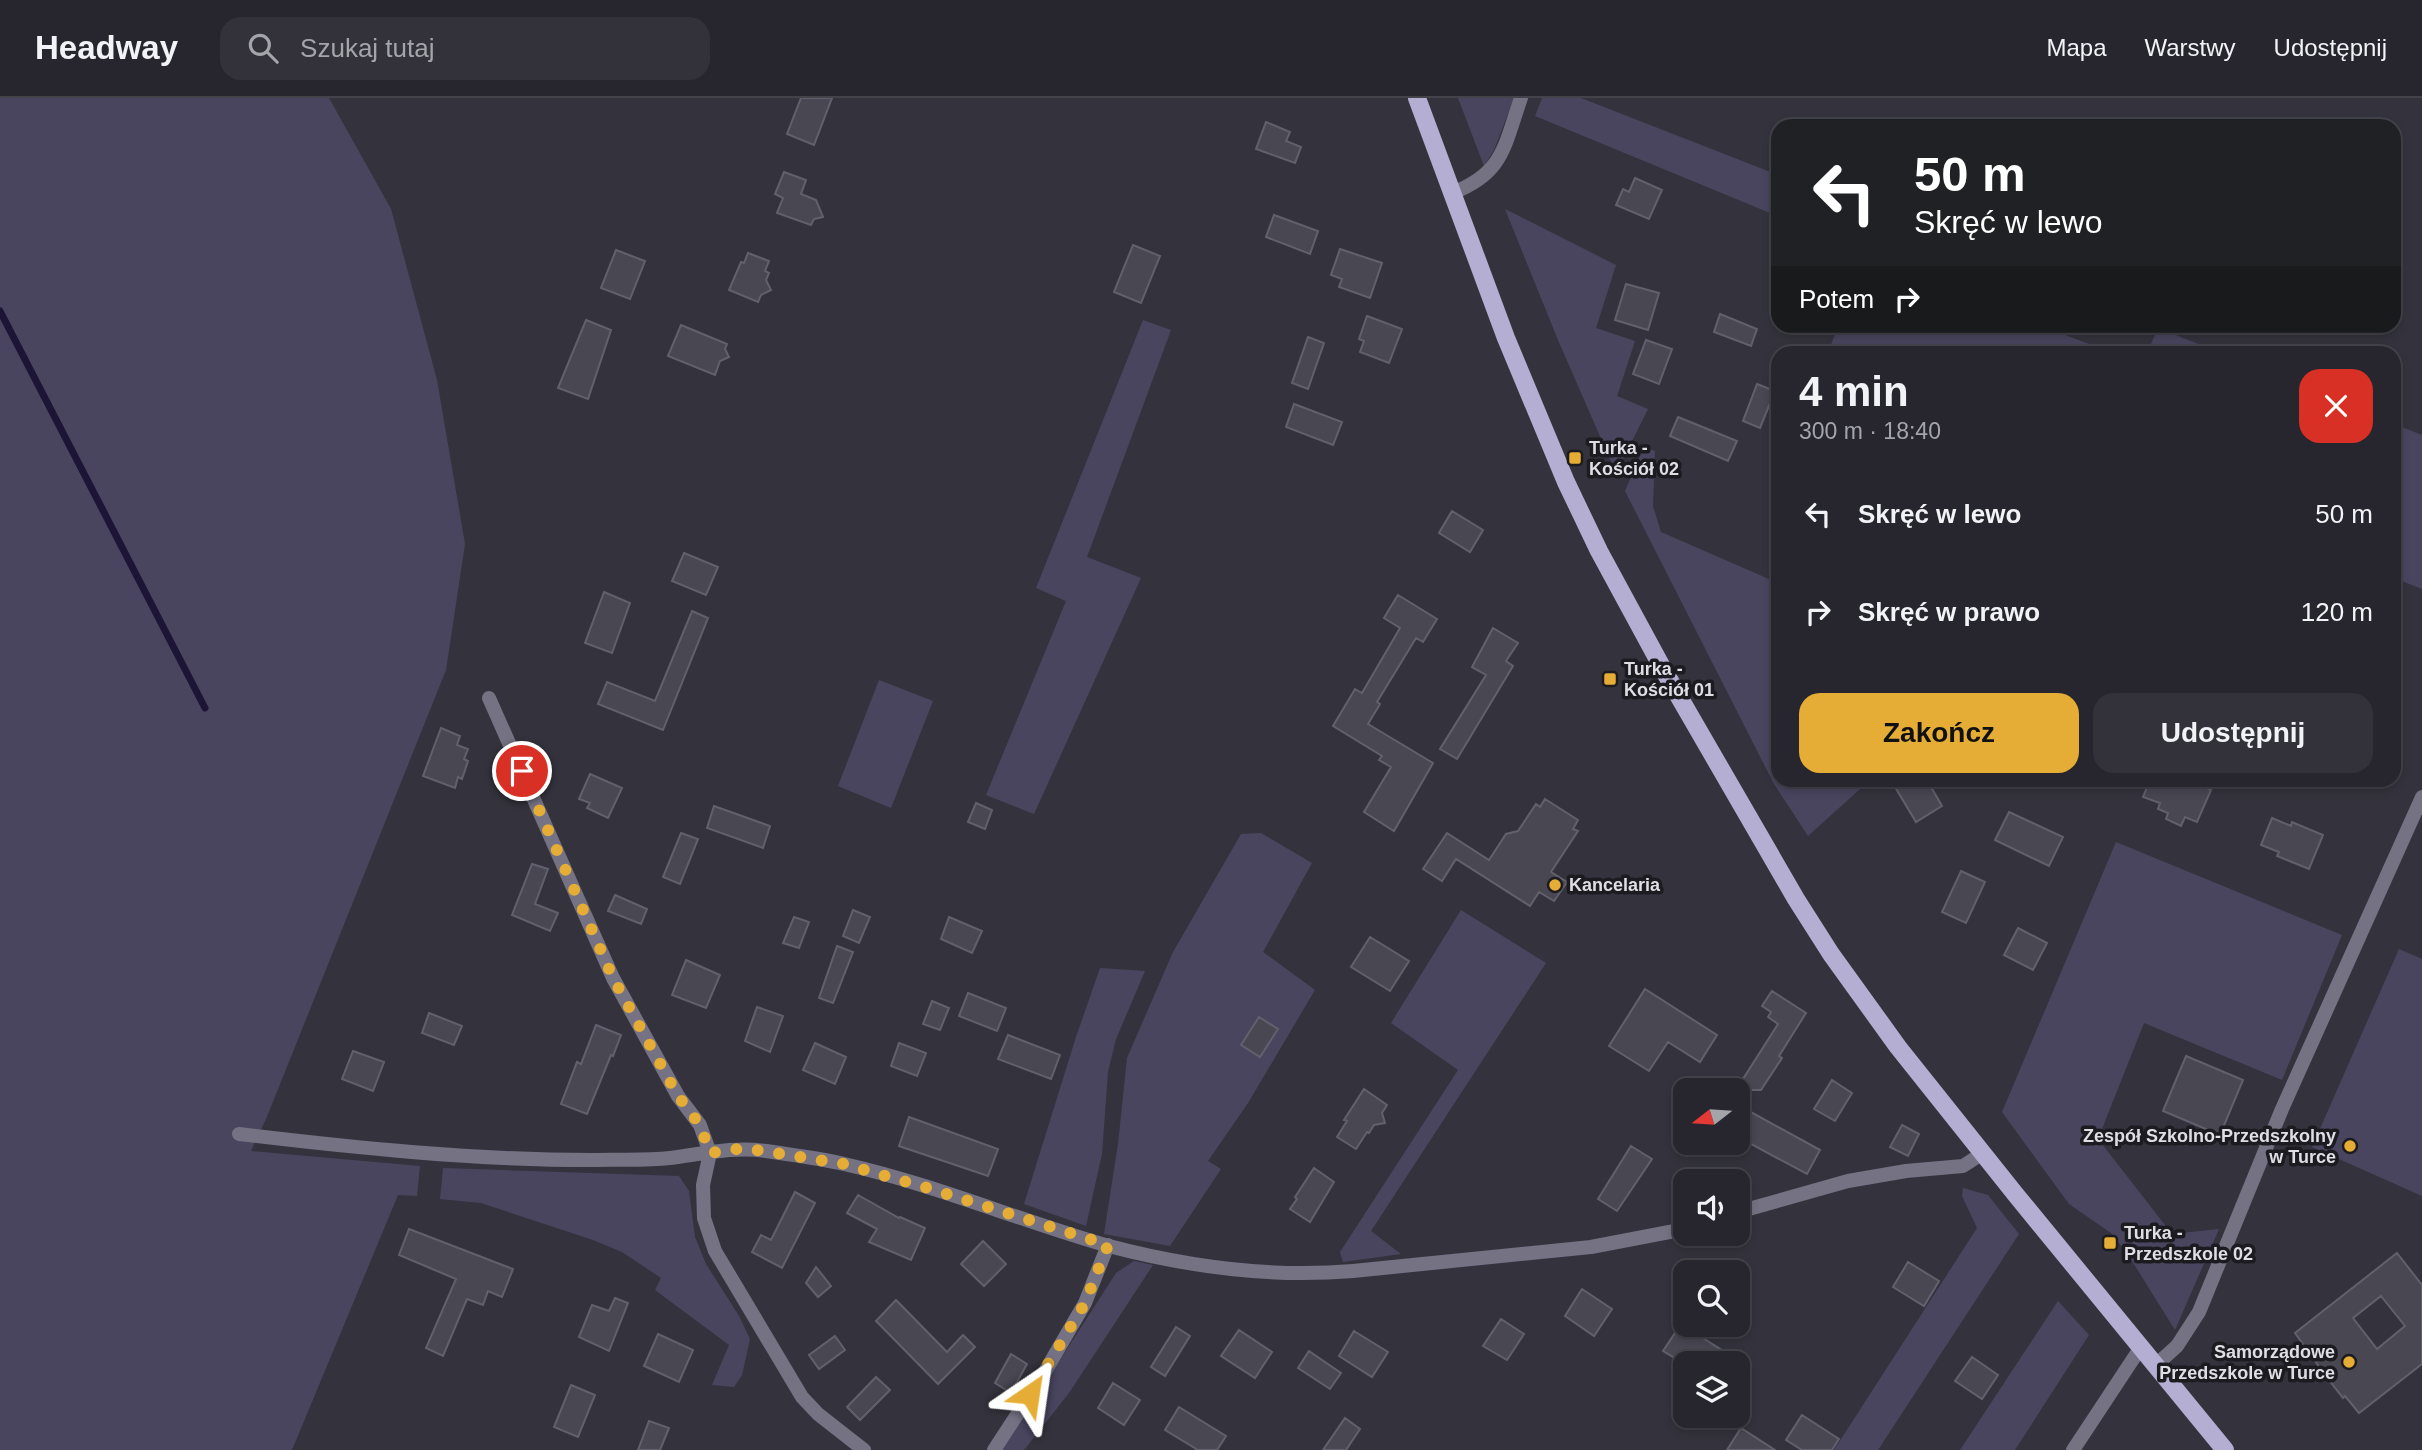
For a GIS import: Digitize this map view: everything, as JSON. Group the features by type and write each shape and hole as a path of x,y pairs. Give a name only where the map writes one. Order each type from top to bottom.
{"main road":[{"path":"1417,98 1506,338 1553,454 1599,551 1663,669 1817,933 1874,1015 2225,1450"}],"street":[{"path":"1452,193 1472,185 1495,165 1502,153 1521,98"},
{"path":"489,698 613,978 678,1096 700,1125 710,1153 703,1185 704,1218 715,1251 802,1397 826,1421 864,1450"},
{"path":"2155,1365 2177,1346 2199,1312 2282,1109 2422,797"},
{"path":"239,1134 432,1155 587,1160 667,1158 744,1148 844,1164 1108,1245 1247,1269 1322,1273 1591,1247 1673,1232"},
{"path":"1750,1209 1848,1181 1906,1171 1964,1166 1983,1153"},
{"path":"994,1450 1043,1375 1085,1303 1108,1245"},
{"path":"2073,1450 2141,1347"}],"shaded area":[{"path":"0,98 329,98 391,209 437,380 465,544 446,670 251,1151 420,1166 417,1196 398,1195 292,1450 0,1450"},
{"path":"1458,98 1514,98 1494,150 1484,166"},
{"path":"1542,98 1581,98 1771,172 1771,211 1770,213 1535,116"},
{"path":"1505,209 1616,265 1596,328 1635,341 1617,396 1648,409 1616,473 1558,340"},
{"path":"1143,320 1171,330 1087,557 1141,578 1034,814 986,795 1066,601 1036,588"},
{"path":"1835,333 2060,333 2094,346 1831,346"},
{"path":"2156,333 2171,333 2203,346 2150,346"},
{"path":"2401,427 2422,435 2422,589 2401,581"},
{"path":"1644,447 1655,451 1653,506 1661,532 1771,580 1771,778 1625,491"},
{"path":"879,680 933,701 891,808 838,786"},
{"path":"1776,787 1862,787 1808,836"},
{"path":"1261,833 1312,863 1263,952 1315,990 1248,1103 1208,1161 1221,1169 1170,1246 1104,1234 1118,1144 1127,1058 1173,952 1241,834"},
{"path":"2116,842 2342,935 2282,1080 2144,1023 2098,1139 2172,1234 2219,1229 2175,1330 2127,1253 2111,1233 2069,1204 2002,1112"},
{"path":"1461,910 1546,963 1371,1231 1401,1254 1343,1262 1340,1252 1458,1070 1391,1023"},
{"path":"2399,949 2422,959 2422,1196 2312,1147"},
{"path":"1100,968 1145,971 1116,1039 1108,1072 1102,1154 1086,1226 1024,1204"},
{"path":"443,1168 679,1176 689,1191 695,1237 706,1264 739,1316 750,1339 742,1375 734,1387 712,1385 729,1345 655,1290 661,1278 622,1252 593,1240 481,1203 440,1199"},
{"path":"1963,1188 1988,1195 2019,1234 1878,1450 1834,1450 1977,1228 1962,1196"},
{"path":"1134,1261 1153,1265 1069,1393 1024,1450 1002,1450 1116,1273"},
{"path":"2058,1301 2089,1335 2015,1450 1960,1450"}],"building":[{"path":"801,98 832,98 814,145 787,134"},
{"path":"1266,122 1290,132 1286,141 1301,147 1295,163 1256,149"},
{"path":"784,172 806,180 801,194 816,200 823,217 814,219 811,225 777,213 783,198 775,194"},
{"path":"1635,178 1662,190 1649,219 1616,205 1623,189 1629,192"},
{"path":"1274,215 1318,231 1310,254 1266,237"},
{"path":"1133,245 1160,256 1141,303 1114,292"},
{"path":"1340,249 1382,263 1370,298 1339,287 1342,279 1331,275"},
{"path":"616,250 645,261 630,299 601,288"},
{"path":"748,253 769,261 765,271 769,273 766,280 771,290 761,295 758,302 729,290 741,262 744,263"},
{"path":"1626,284 1659,293 1648,330 1615,320"},
{"path":"1720,314 1757,329 1751,346 1714,332"},
{"path":"1367,316 1402,329 1389,363 1360,352 1364,341 1359,339"},
{"path":"586,320 611,330 588,399 558,388"},
{"path":"681,325 727,344 725,349 729,357 720,361 715,375 668,356"},
{"path":"1308,337 1324,343 1308,389 1292,383"},
{"path":"1646,340 1672,349 1659,384 1633,374"},
{"path":"1757,384 1771,389 1771,401 1760,428 1743,421"},
{"path":"1294,404 1342,422 1333,445 1286,427"},
{"path":"1678,417 1737,441 1728,461 1670,436"},
{"path":"1452,511 1483,530 1470,552 1439,533"},
{"path":"684,553 718,567 706,595 672,581"},
{"path":"604,592 630,603 612,653 585,643"},
{"path":"1398,595 1437,619 1423,642 1416,638 1377,702 1380,704 1368,724 1433,763 1394,831 1364,812 1391,767 1379,760 1382,756 1333,726 1355,689 1362,693 1400,628 1384,618"},
{"path":"692,611 708,618 663,730 598,704 607,682 655,701"},
{"path":"1493,628 1518,643 1506,661 1513,666 1457,759 1440,749 1486,675 1472,667"},
{"path":"441,728 460,736 457,745 468,749 464,759 468,761 462,779 458,777 455,788 423,776"},
{"path":"590,774 622,788 608,818 587,808 590,803 579,799"},
{"path":"1895,787 1931,787 1942,806 1916,822"},
{"path":"2147,787 2205,787 2211,790 2197,822 2185,817 2181,826 2166,819 2168,813 2158,809 2160,803 2143,797"},
{"path":"1545,799 1578,820 1573,829 1578,831 1551,872 1567,882 1554,901 1539,892 1530,906 1456,859 1442,881 1423,869 1447,833 1489,860 1506,834 1518,831 1536,804 1540,807"},
{"path":"976,803 992,810 985,829 968,822"},
{"path":"714,806 770,826 763,848 707,828"},
{"path":"2009,812 2063,837 2049,866 1995,840"},
{"path":"2272,818 2291,826 2292,822 2323,835 2309,869 2277,856 2279,852 2261,845"},
{"path":"681,833 698,839 680,884 663,877"},
{"path":"532,864 548,869 535,904 558,913 550,931 512,915"},
{"path":"1961,871 1985,882 1966,923 1942,912"},
{"path":"615,895 647,909 641,924 608,911"},
{"path":"853,910 870,917 859,943 843,936"},
{"path":"794,917 809,922 799,948 783,943"},
{"path":"949,917 982,931 972,953 941,939"},
{"path":"2018,928 2047,943 2033,970 2004,955"},
{"path":"1370,937 1409,961 1390,991 1351,967"},
{"path":"837,946 853,952 833,1003 819,998"},
{"path":"686,960 720,975 706,1008 672,995"},
{"path":"1645,989 1717,1035 1700,1062 1668,1042 1649,1071 1609,1046"},
{"path":"1772,991 1806,1013 1761,1090 1750,1090 1750,1078 1744,1078 1778,1024 1768,1017 1771,1012 1762,1006"},
{"path":"968,993 1006,1008 997,1031 959,1016"},
{"path":"932,1001 949,1008 940,1030 923,1024"},
{"path":"757,1007 783,1016 770,1052 745,1041"},
{"path":"429,1013 462,1026 454,1045 422,1033"},
{"path":"1259,1017 1278,1029 1260,1057 1241,1045"},
{"path":"596,1025 621,1035 587,1114 561,1104 577,1062 581,1064"},
{"path":"1008,1035 1060,1055 1051,1079 998,1059"},
{"path":"815,1043 846,1057 835,1084 803,1070"},
{"path":"899,1043 926,1053 917,1076 891,1066"},
{"path":"353,1051 384,1062 373,1091 342,1079"},
{"path":"2186,1056 2243,1080 2220,1135 2163,1111"},
{"path":"1832,1080 1852,1093 1835,1121 1814,1109"},
{"path":"1364,1089 1387,1105 1382,1113 1385,1123 1374,1125 1356,1149 1337,1137 1347,1121 1344,1120"},
{"path":"1750,1112 1820,1150 1807,1174 1750,1143"},
{"path":"909,1117 998,1149 988,1176 899,1146"},
{"path":"1902,1125 1919,1134 1908,1156 1890,1147"},
{"path":"1631,1146 1652,1159 1617,1211 1598,1199"},
{"path":"1314,1168 1334,1182 1310,1222 1290,1209"},
{"path":"795,1192 815,1203 782,1268 752,1252 761,1235 771,1240"},
{"path":"858,1195 899,1218 925,1228 911,1260 869,1242 877,1229 847,1213"},
{"path":"409,1229 513,1269 502,1297 488,1291 483,1305 467,1299 443,1356 426,1348 456,1279 399,1255"},
{"path":"983,1241 1006,1264 984,1286 961,1264"},
{"path":"2397,1253 2422,1285 2422,1364 2359,1413 2345,1396 2343,1398 2295,1333","holes":["2381,1296 2405,1326 2377,1349 2353,1318"]},
{"path":"1908,1262 1939,1281 1924,1306 1893,1287"},
{"path":"816,1267 831,1286 818,1297 806,1283"},
{"path":"1582,1289 1612,1309 1594,1336 1565,1316"},
{"path":"615,1298 628,1303 609,1351 579,1337 592,1305 609,1311"},
{"path":"896,1300 947,1352 963,1335 975,1347 938,1384 876,1321"},
{"path":"1501,1319 1524,1334 1507,1360 1483,1346"},
{"path":"1176,1327 1190,1336 1165,1376 1151,1367"},
{"path":"1239,1330 1272,1352 1255,1378 1221,1356"},
{"path":"1354,1331 1388,1352 1372,1377 1339,1356"},
{"path":"658,1334 693,1350 679,1382 644,1366"},
{"path":"835,1336 845,1350 819,1369 809,1355"},
{"path":"1673,1336 1701,1337 1723,1351 1673,1351 1673,1357 1663,1351"},
{"path":"1309,1351 1341,1373 1330,1389 1298,1368"},
{"path":"1011,1354 1027,1364 1011,1393 995,1383"},
{"path":"1972,1357 1998,1375 1982,1399 1955,1381"},
{"path":"876,1377 890,1390 860,1420 847,1407"},
{"path":"1113,1383 1140,1400 1124,1425 1098,1408"},
{"path":"571,1385 595,1395 578,1437 554,1427"},
{"path":"1179,1407 1226,1436 1217,1450 1198,1450 1165,1430"},
{"path":"1802,1415 1839,1439 1832,1450 1802,1450 1786,1440"},
{"path":"1345,1418 1360,1429 1346,1450 1323,1450"},
{"path":"649,1421 669,1428 660,1450 638,1450"},
{"path":"1741,1428 1775,1450 1727,1450"}],"waterway":[{"path":"0,311 205,708"}],"place":[{"name":"Turka - Kościół 02","path":"1575,458"},
{"name":"Turka - Kościół 01","path":"1610,679"},
{"name":"Kancelaria","path":"1555,885"},
{"name":"Zespół Szkolno-Przedszkolny w Turce","path":"2350,1146"},
{"name":"Turka - Przedszkole 02","path":"2110,1243"},
{"name":"Samorządowe Przedszkole w Turce","path":"2349,1362"}],"route":[{"path":"522,771 613,978 678,1096 700,1125 710,1153 744,1148 844,1164 1108,1245 1085,1303 1030,1394"}]}
